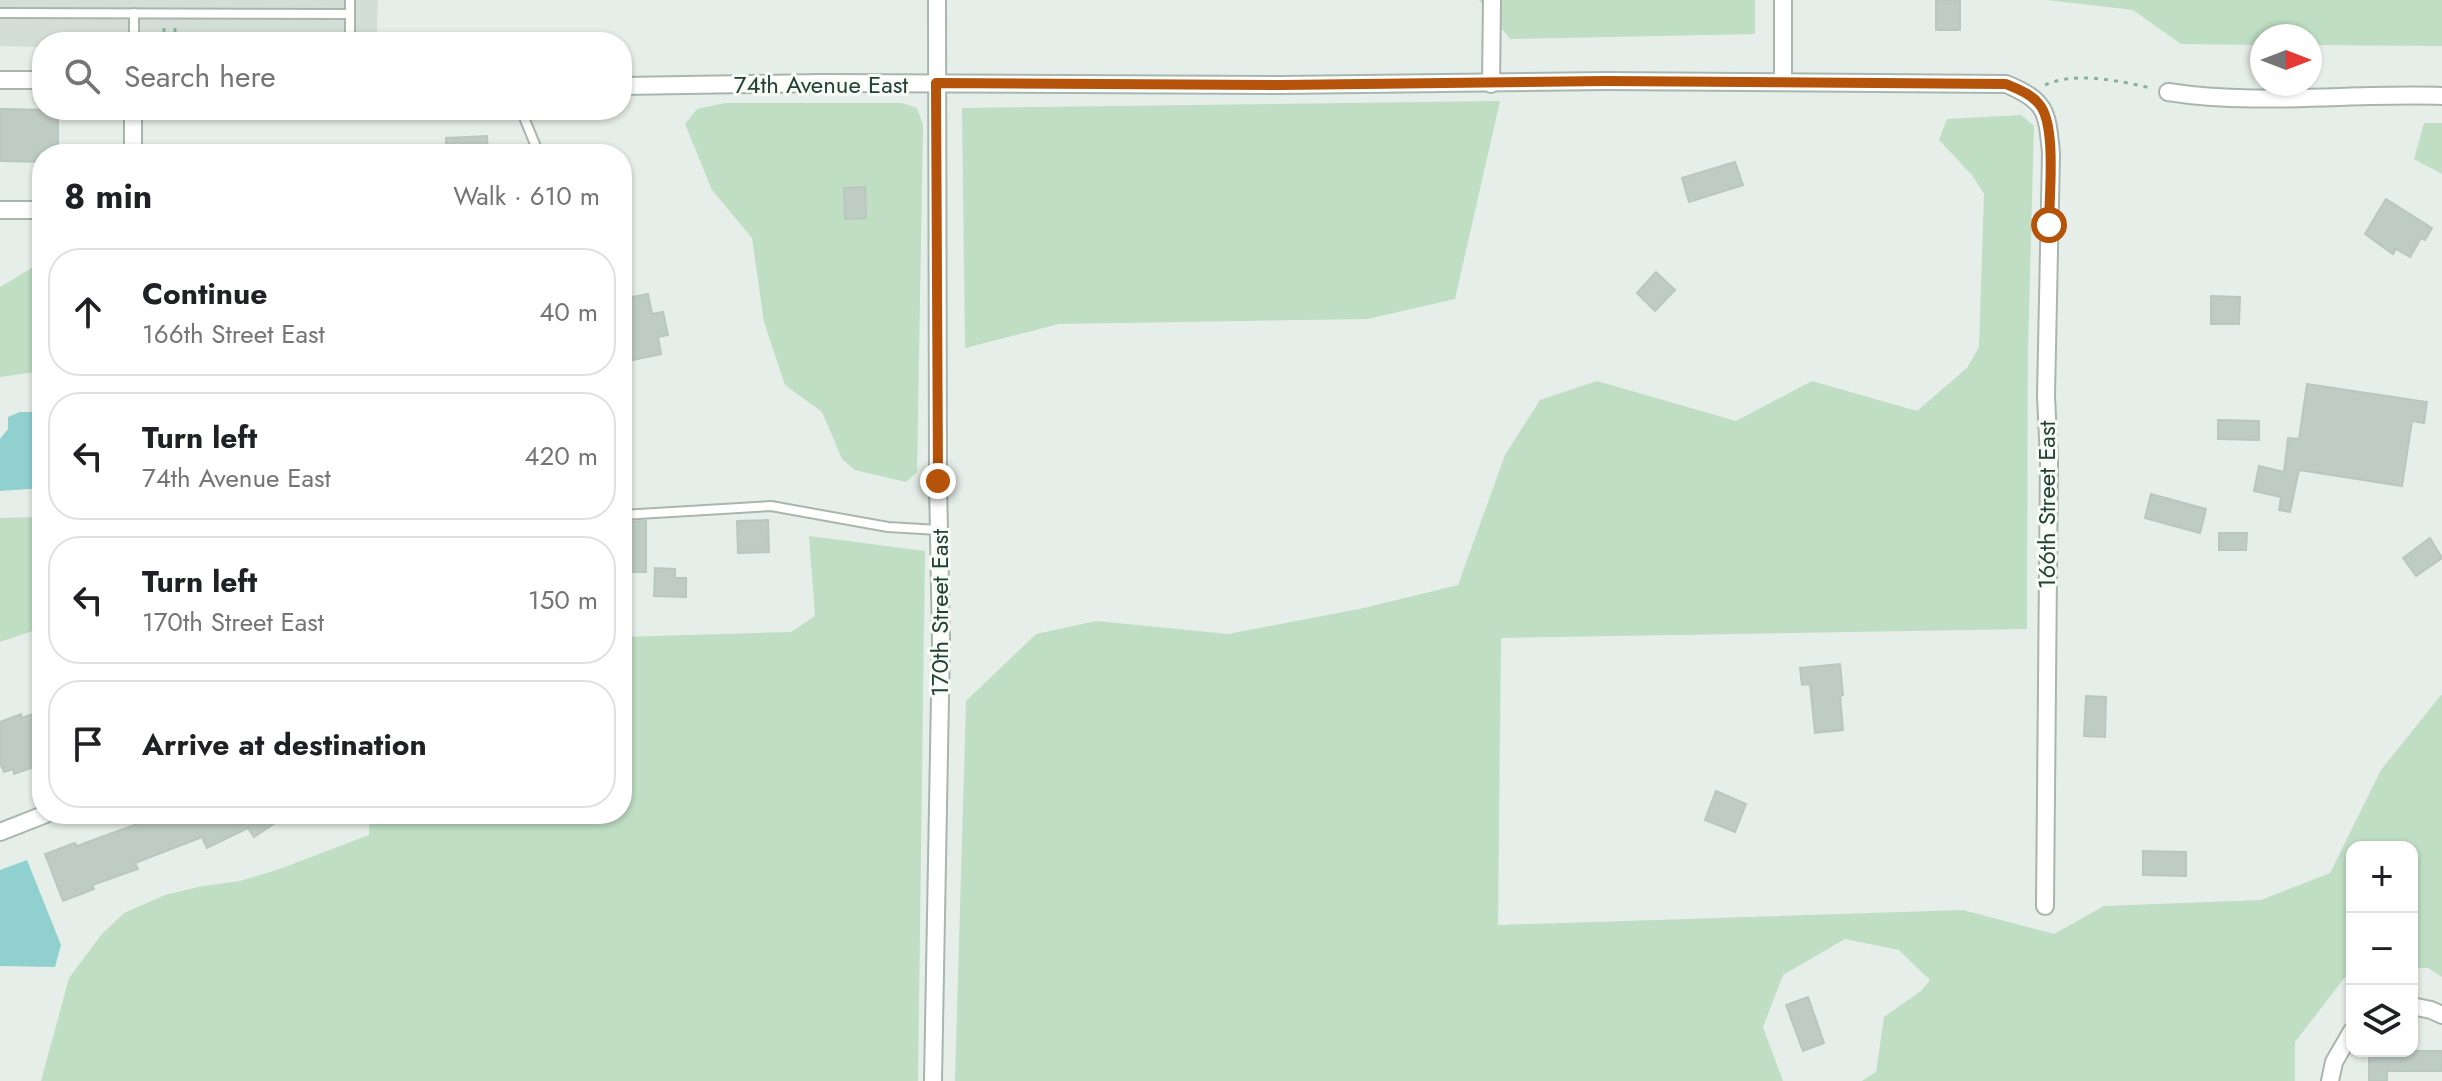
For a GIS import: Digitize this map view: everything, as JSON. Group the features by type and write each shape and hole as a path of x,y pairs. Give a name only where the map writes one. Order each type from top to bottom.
{"street":[{"name":"170th Street East","path":"933,1081 941,642 937,0"},
{"path":"1491,84 1492,0"},
{"path":"1783,0 1783,82"},
{"path":"0,80 32,80"},
{"name":"74th Avenue East","path":"632,86 1491,84 1606,81 2006,84 2027,93 2042,106"},
{"path":"2168,92 2193,96 2442,96"},
{"name":"166th Street East","path":"2042,106 2051,153 2046,396 2049,460 2045,906"},
{"path":"133,120 133,144"},
{"path":"0,210 32,210"},
{"path":"0,832 32,819"},
{"path":"2418,1007 2442,1015"},
{"path":"2330,1081 2334,1062 2346,1041"}],"lane":[{"path":"350,0 350,32"},
{"path":"0,13 350,14"},
{"path":"134,13 134,32"},
{"path":"525,120 535,144"},
{"path":"632,514 771,506 888,527 939,530"}],"path":[{"path":"164,32 164,24 175,24 175,32"},
{"path":"2027,93 2058,79 2103,79 2168,92"}],"shaded area":[{"path":"0,0 378,0 377,32 32,32 32,47 0,46"}],"green space":[{"path":"1479,0 1755,0 1755,34 1510,39"},
{"path":"2047,0 2442,0 2442,46 2322,45 2322,24 2250,24 2250,45 2181,44 2133,10"},
{"path":"1500,101 1455,299 1367,319 1059,324 965,348 962,108"},
{"path":"725,103 902,103 917,108 923,125 917,472 906,482 855,470 842,459 822,412 785,385 764,322 752,238 712,190 685,124 697,109"},
{"path":"2021,115 2034,126 2028,348 2027,629 1501,638 1498,925 1963,910 2054,934 2104,906 2261,900 2330,873 2381,770 2442,694 2442,977 2428,968 2418,968 2418,841 2346,841 2346,976 2295,1042 2295,1081 1862,1081 1876,1072 1884,1017 1921,991 1930,980 1899,950 1845,939 1783,975 1763,1027 1783,1081 955,1081 966,701 1036,634 1096,621 1228,634 1364,608 1458,585 1505,455 1540,400 1597,381 1736,421 1812,381 1917,411 1967,368 1979,347 1984,194 1972,175 1939,140 1947,119"},
{"path":"2424,123 2442,123 2442,174 2414,159"},
{"path":"32,268 32,372 0,377 0,287"},
{"path":"32,517 32,631 0,642 0,518"},
{"path":"809,536 925,551 918,1081 41,1081 69,978 101,935 124,913 165,895 240,881 277,870 369,835 370,824 632,824 632,637 791,632 815,616"}],"water":[{"path":"20,412 32,412 32,489 0,491 0,439 8,429 8,417"},
{"path":"27,860 61,945 55,967 0,966 0,870"}],"building":[{"path":"1936,0 1960,0 1960,30 1936,30"},
{"path":"0,109 32,110 32,120 58,120 58,144 32,144 32,162 0,161"},
{"path":"487,136 487,144 446,144 446,138"},
{"path":"1735,162 1743,185 1689,202 1682,178"},
{"path":"865,187 866,218 845,219 844,188"},
{"path":"2386,199 2432,228 2425,240 2421,238 2410,257 2396,249 2393,254 2365,234"},
{"path":"1656,272 1675,290 1655,311 1637,293"},
{"path":"648,294 652,314 663,312 668,335 658,337 661,354 632,360 632,297"},
{"path":"2211,296 2240,297 2239,324 2211,324"},
{"path":"2307,384 2427,402 2424,423 2412,421 2402,486 2299,470 2290,512 2279,510 2281,497 2254,491 2259,466 2284,472 2288,438 2299,439"},
{"path":"2218,420 2259,421 2259,440 2218,439"},
{"path":"2151,494 2206,509 2200,533 2145,518"},
{"path":"768,520 769,552 738,553 737,521"},
{"path":"646,521 646,572 632,572 632,522"},
{"path":"2219,533 2247,533 2246,550 2219,550"},
{"path":"2430,538 2442,558 2416,576 2403,558"},
{"path":"655,568 675,569 675,578 686,578 686,597 654,596"},
{"path":"1840,664 1843,730 1815,733 1810,684 1802,685 1800,668"},
{"path":"2086,696 2106,697 2105,737 2084,736"},
{"path":"21,714 22,718 32,714 32,768 14,774 13,769 4,772 0,763 0,722"},
{"path":"1716,791 1746,804 1735,832 1705,820"},
{"path":"137,824 274,824 254,837 248,828 207,848 202,837 135,863 138,869 92,885 94,889 63,901 45,854 75,843 77,846"},
{"path":"2143,851 2186,852 2186,876 2143,875"},
{"path":"1808,997 1824,1043 1803,1051 1786,1005"},
{"path":"2418,1051 2442,1051 2442,1071 2387,1071 2387,1081 2369,1081 2369,1057 2418,1057"}],"route":[{"path":"938,481 936,83 1281,85 1606,81 2006,84 2027,93 2042,106 2051,153 2049,225"}]}
